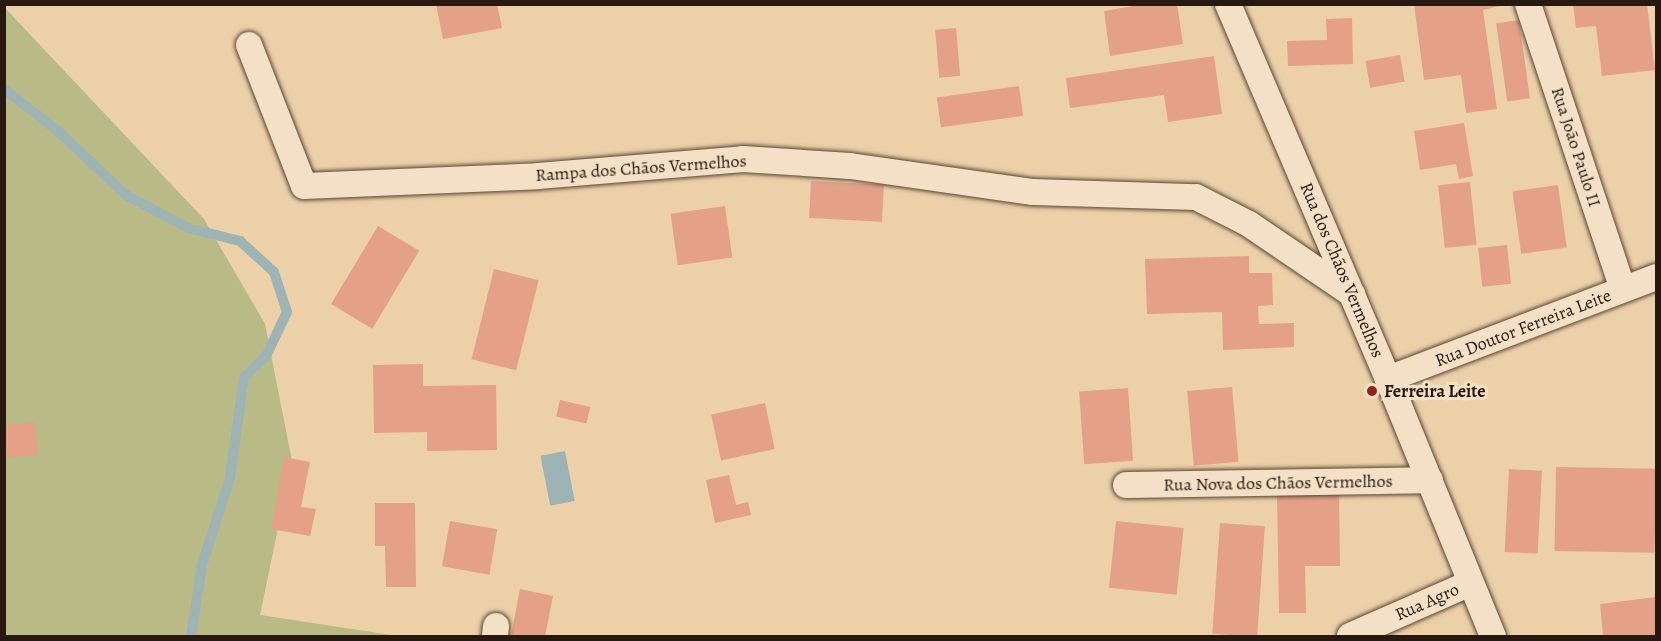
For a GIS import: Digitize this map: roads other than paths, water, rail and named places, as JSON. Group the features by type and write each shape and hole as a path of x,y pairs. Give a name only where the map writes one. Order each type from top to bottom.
{"street":[{"name":"Rua dos Chãos Vermelhos","path":"1228,4 1388,379 1493,636"},
{"name":"Rua João Paulo II","path":"1528,4 1623,289"},
{"name":"Rampa dos Chãos Vermelhos","path":"249,45 304,186 538,177 743,159 850,166 1033,192 1196,197 1249,224 1352,294"},
{"name":"Rua Doutor Ferreira Leite","path":"1388,379 1656,277"},
{"name":"Rua Nova dos Chãos Vermelhos","path":"1126,485 1430,480"},
{"name":"Rua Agro","path":"1350,636 1471,583"}],"waterway":[{"path":"4,89 58,131 126,195 188,228 240,241 274,272 287,312 266,356 244,377 230,478 202,565 191,636"}],"place":[{"name":"Ferreira Leite","path":"1372,391"}]}
